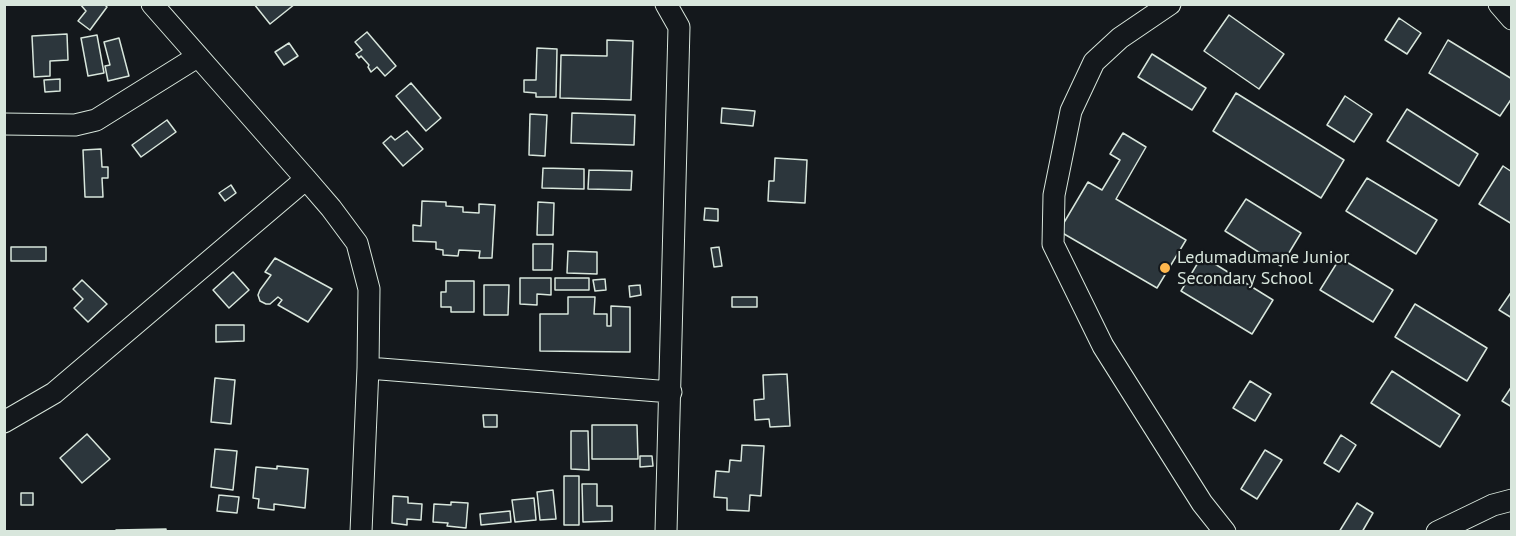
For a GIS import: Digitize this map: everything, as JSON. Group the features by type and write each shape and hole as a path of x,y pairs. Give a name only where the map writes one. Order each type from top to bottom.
{"street":[{"path":"152,4 331,208 357,243 369,289 361,531"},
{"path":"666,4 679,27 666,531"},
{"path":"1170,4 1120,38 1094,62 1071,111 1054,195 1053,244 1103,346 1202,503 1225,531"},
{"path":"1498,4 1512,19"},
{"path":"4,124 75,125 96,120 197,57"},
{"path":"4,422 54,393 306,179"},
{"path":"368,368 671,392"},
{"path":"1437,531 1493,505 1512,500"}],"building":[{"path":"80,4 104,4 107,7 90,30 78,21 86,11"},
{"path":"254,4 295,4 270,24"},
{"path":"1229,15 1284,54 1259,89 1204,51"},
{"path":"1399,18 1421,33 1407,54 1385,40"},
{"path":"367,32 396,66 385,76 377,67 371,72 369,65 356,54 362,50 355,42"},
{"path":"67,34 68,60 50,61 50,76 34,77 32,36"},
{"path":"97,35 104,73 88,76 81,38"},
{"path":"119,38 129,76 108,81 105,66 110,65 104,42"},
{"path":"607,40 633,41 631,100 560,98 561,55 607,56"},
{"path":"1448,40 1512,79 1512,98 1500,116 1429,73"},
{"path":"289,43 298,56 284,65 275,52"},
{"path":"537,48 557,49 556,97 536,97 536,93 524,92 524,80 536,80"},
{"path":"1152,54 1206,88 1192,110 1138,77"},
{"path":"60,79 60,91 45,92 44,80"},
{"path":"411,83 441,118 426,131 396,96"},
{"path":"1236,93 1344,160 1321,198 1213,131"},
{"path":"1345,96 1372,114 1354,142 1327,125"},
{"path":"722,108 755,111 753,126 721,123"},
{"path":"1407,109 1478,154 1459,186 1387,141"},
{"path":"572,113 635,115 634,145 571,143"},
{"path":"530,114 547,115 545,156 529,155"},
{"path":"167,120 176,132 141,157 132,145"},
{"path":"407,131 423,149 403,166 383,143 391,136 395,140"},
{"path":"1123,133 1146,147 1116,199 1186,240 1157,288 1059,231 1088,182 1102,190 1120,160 1110,154"},
{"path":"101,149 102,167 108,167 108,178 102,178 103,197 85,197 83,150"},
{"path":"775,158 807,160 805,203 768,201 769,181 774,181"},
{"path":"1503,166 1512,172 1512,224 1479,204"},
{"path":"543,168 584,169 584,189 542,188"},
{"path":"589,170 632,171 631,190 588,189"},
{"path":"1367,178 1437,220 1416,254 1346,211"},
{"path":"231,185 236,193 225,201 219,193"},
{"path":"1246,199 1301,233 1281,266 1225,231"},
{"path":"422,201 446,202 446,206 463,207 463,212 479,213 479,204 495,205 492,258 479,258 480,251 459,250 458,256 443,255 443,250 436,249 436,242 413,241 413,225 421,226"},
{"path":"538,202 554,203 553,235 537,235"},
{"path":"705,208 718,209 718,221 704,220"},
{"path":"533,244 553,244 552,270 533,270"},
{"path":"11,247 46,247 46,261 11,261"},
{"path":"719,247 722,266 714,267 711,248"},
{"path":"568,251 597,252 597,274 567,273"},
{"path":"1202,256 1273,300 1252,334 1181,291"},
{"path":"275,258 332,289 308,322 278,305 282,300 278,297 270,304 260,301 258,295 260,290 271,275 265,272"},
{"path":"1340,258 1393,290 1373,322 1320,290"},
{"path":"233,272 249,290 229,308 213,290"},
{"path":"520,278 551,278 551,295 537,294 537,305 520,304"},
{"path":"555,278 589,278 589,290 555,290"},
{"path":"605,279 606,290 595,291 593,280"},
{"path":"82,280 107,304 88,322 74,308 83,299 73,289"},
{"path":"446,281 474,281 474,312 451,312 451,307 441,307 441,292 446,292"},
{"path":"484,285 509,285 508,315 484,315"},
{"path":"640,285 641,295 630,297 629,286"},
{"path":"1512,291 1512,318 1499,310"},
{"path":"568,297 595,297 594,314 607,314 607,326 611,326 611,306 630,307 630,352 540,351 540,314 568,314"},
{"path":"732,297 757,297 757,307 732,307"},
{"path":"1415,304 1487,348 1467,381 1395,337"},
{"path":"216,325 244,325 244,341 216,342"},
{"path":"1392,371 1460,415 1440,447 1371,403"},
{"path":"787,374 790,426 770,427 769,419 755,420 754,400 764,399 763,375"},
{"path":"215,378 235,380 231,424 211,422"},
{"path":"1250,381 1271,394 1255,421 1233,408"},
{"path":"1512,386 1512,407 1502,401"},
{"path":"483,415 497,415 497,427 484,427"},
{"path":"592,425 637,425 638,459 592,459"},
{"path":"571,431 588,431 589,470 571,469"},
{"path":"87,434 110,459 82,483 60,458"},
{"path":"1341,435 1356,445 1339,472 1324,463"},
{"path":"742,445 764,446 761,496 750,495 749,511 727,510 727,498 714,497 716,471 729,472 730,460 741,461"},
{"path":"215,449 237,451 233,490 211,487"},
{"path":"1265,450 1282,460 1257,499 1241,489"},
{"path":"640,456 652,456 653,466 640,467"},
{"path":"277,466 308,469 305,508 274,504 274,510 258,508 259,499 253,498 256,467 277,469"},
{"path":"564,476 579,476 579,525 564,525"},
{"path":"582,484 597,484 597,506 612,506 612,521 583,522"},
{"path":"553,490 556,519 540,520 537,492"},
{"path":"21,493 33,493 33,505 21,505"},
{"path":"219,495 239,497 237,513 217,511"},
{"path":"393,496 408,497 408,503 422,504 421,520 407,519 407,525 392,523"},
{"path":"534,498 536,520 515,522 512,500"},
{"path":"451,502 468,503 466,528 433,522 434,504 451,505"},
{"path":"1357,503 1373,513 1362,532 1339,532"},
{"path":"510,511 511,522 481,525 480,514"},
{"path":"166,529 166,532 116,532 116,530"}],"place":[{"name":"Ledumadumane Junior Secondary School","path":"1165,268"}]}
